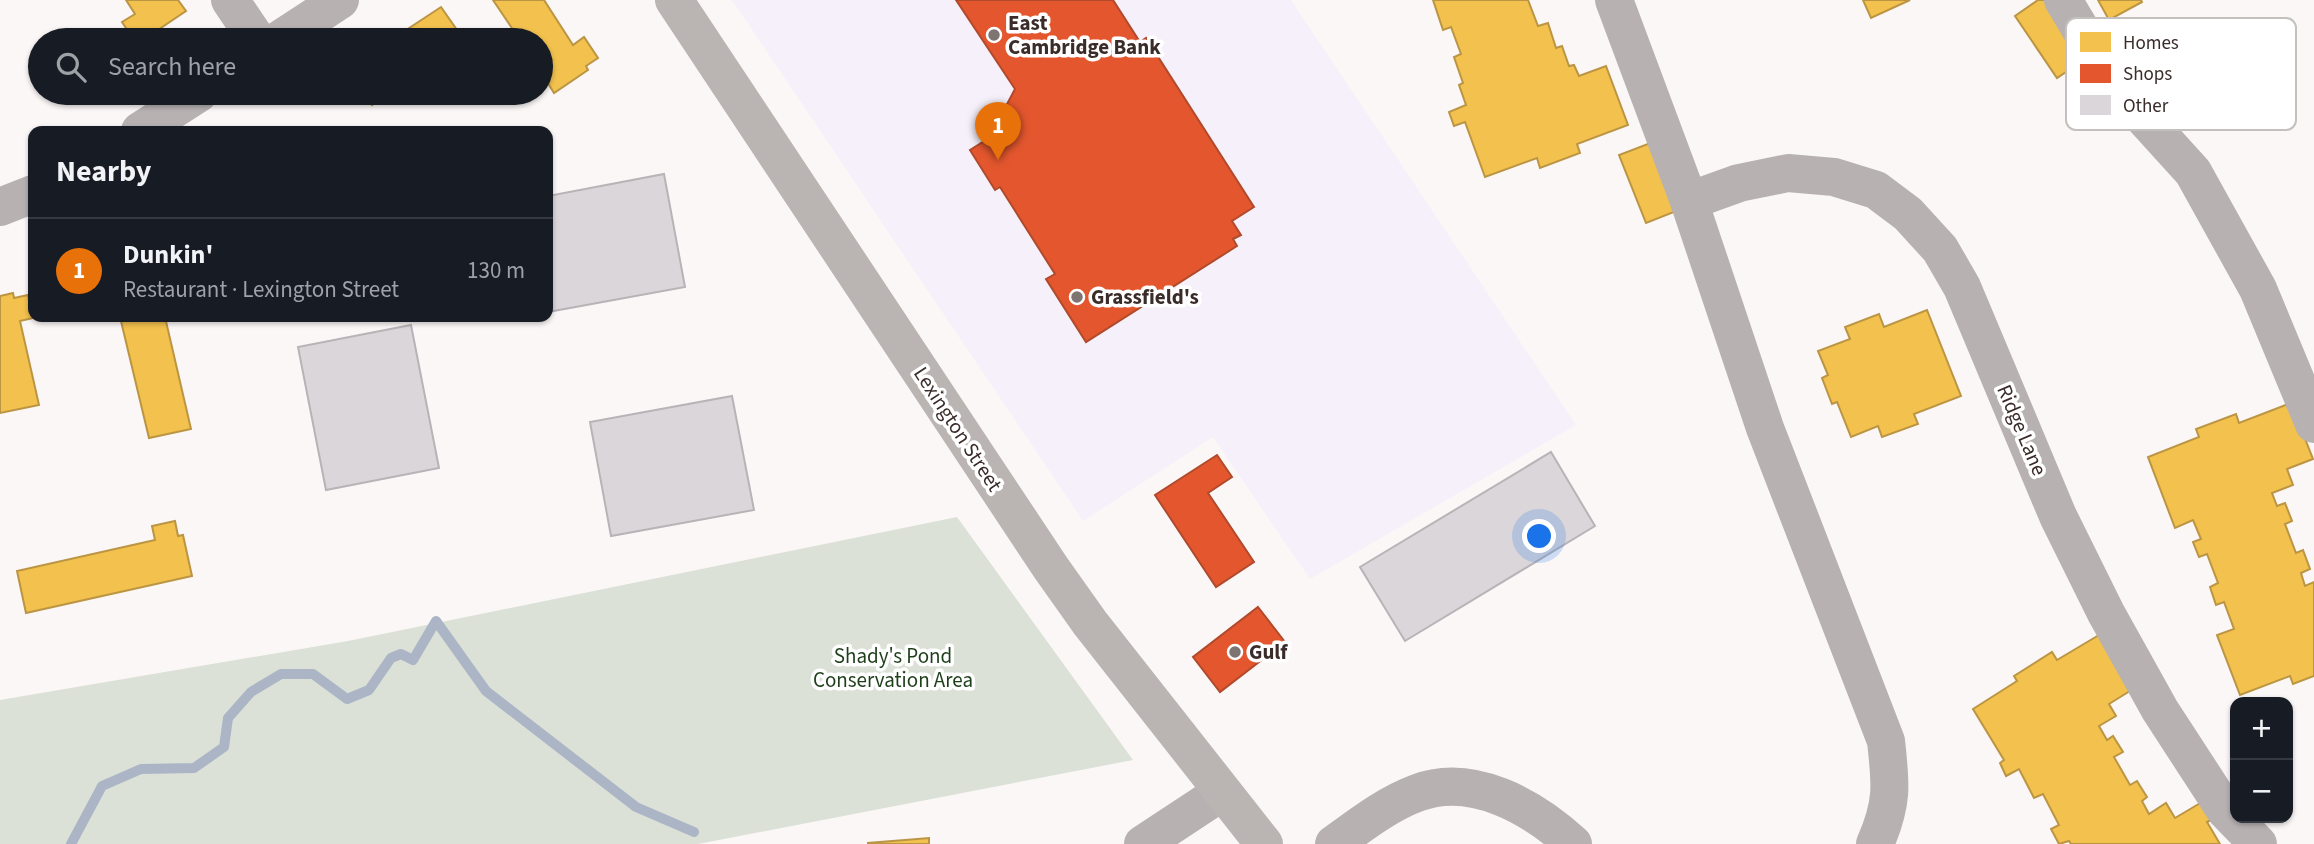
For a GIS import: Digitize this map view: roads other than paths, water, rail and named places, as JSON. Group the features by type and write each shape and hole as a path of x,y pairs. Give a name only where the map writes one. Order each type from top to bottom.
{"main road":[{"name":"Lexington Street","path":"674,0 882,310 1014,515 1090,623 1264,844"}],"street":[{"path":"230,0 249,28"},
{"path":"297,28 340,0"},
{"path":"1614,0 1689,201 1765,428 1886,741 1891,779 1888,813 1875,844"},
{"path":"2063,0 2074,18"},
{"path":"149,126 181,105"},
{"path":"2155,130 2193,172 2258,289 2314,424"},
{"name":"Ridge Lane","path":"1689,201 1739,183 1788,173 1834,177 1876,190 1909,214 1940,248 1962,287 2058,516 2106,613 2160,710 2225,810 2258,844"},
{"path":"0,207 28,196"},
{"path":"1334,844 1369,819 1418,792 1462,785 1505,798 1551,824 1573,844"},
{"path":"1143,844 1222,792"}],"waterway":[{"path":"71,844 102,786 141,769 194,768 224,747 228,718 251,692 281,674 313,674 347,699 369,690 391,658 401,654 413,660 436,621 486,691 636,807 694,832"}],"place":[{"name":"East Cambridge Bank","path":"994,35"},
{"name":"Dunkin'","path":"998,160"},
{"name":"Grassfield's","path":"1077,297"},
{"name":"Gulf","path":"1235,652"}],"park label":[{"name":"Shady's Pond Conservation Area","path":"893,668"}]}
